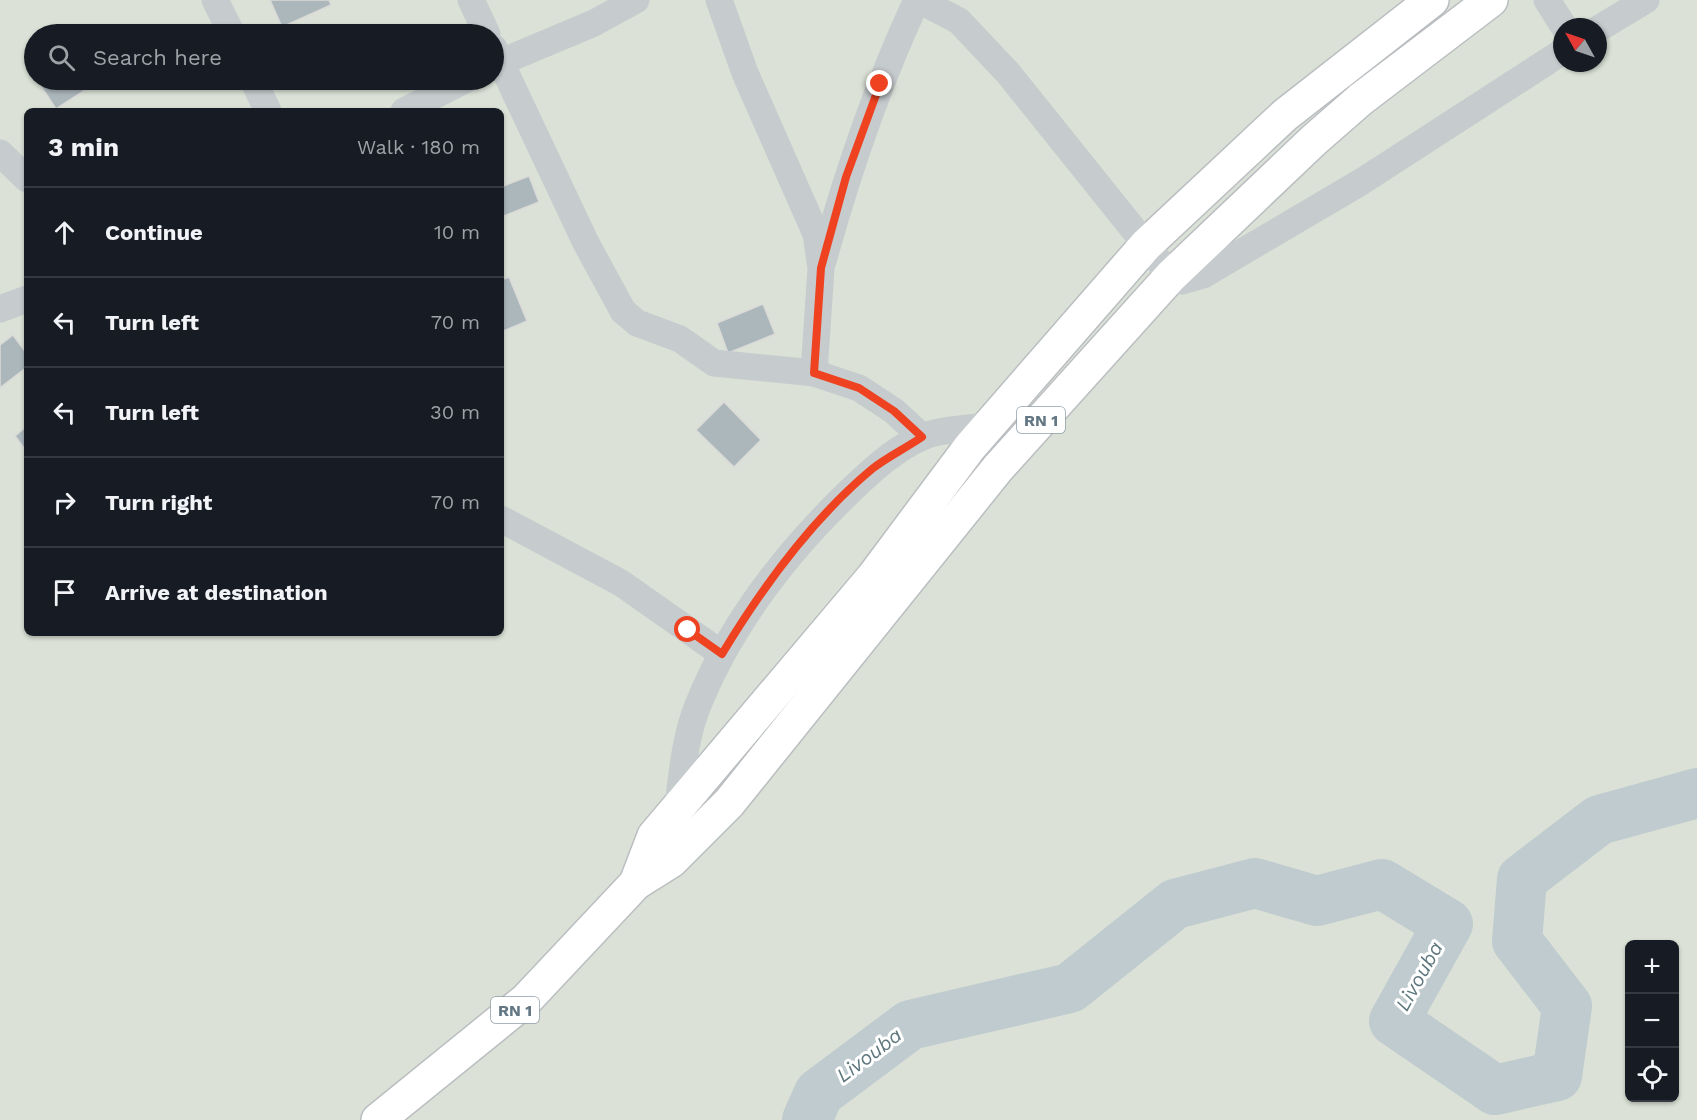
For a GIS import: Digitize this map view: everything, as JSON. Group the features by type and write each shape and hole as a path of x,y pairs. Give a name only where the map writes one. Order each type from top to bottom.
{"highway":[{"name":"RN 1","path":"636,883 654,836 873,577 989,425 1146,246 1285,115 1432,0"},
{"name":"RN 1","path":"378,1120 526,1000 636,883 671,861 729,803 998,468 1171,276 1314,140 1361,99 1491,0"}],"street":[{"path":"215,0 227,24"},
{"path":"471,0 482,24"},
{"path":"504,55 594,23 636,0"},
{"path":"719,0 745,73 816,234 821,268"},
{"path":"814,373 821,268 846,177 894,48 918,0 959,21 1000,64 1171,276 1182,281 1203,275 1361,182 1553,58"},
{"path":"1547,0 1558,18"},
{"path":"1607,24 1646,0"},
{"path":"504,74 586,243 623,311 637,324 681,339 714,363 814,373 859,388 894,411 922,437"},
{"path":"258,90 267,108"},
{"path":"410,108 445,90"},
{"path":"0,153 24,176"},
{"path":"0,309 24,300"},
{"path":"678,807 685,752 697,706 722,654 754,601 804,536 873,469 922,437 989,425"},
{"path":"504,521 621,583 722,654"}],"shaded area":[{"path":"0,0 1697,0 1697,1120 0,1120"}],"building":[{"path":"270,0 329,0 331,5 289,24 281,24"},
{"path":"44,90 85,90 58,108"},
{"path":"529,176 539,202 504,216 504,186"},
{"path":"509,277 527,321 504,331 504,279"},
{"path":"763,304 775,334 728,353 717,323"},
{"path":"13,335 24,350 24,369 0,388 0,345"},
{"path":"724,402 761,440 734,467 696,430"},
{"path":"24,428 24,448 15,436"}],"waterway":[{"name":"Livouba","path":"807,1120 819,1093 910,1025 1070,988 1175,904 1255,883 1317,901 1382,884 1448,924 1394,1021 1495,1090 1557,1076 1567,1006 1517,941 1522,879 1599,820 1697,793"}],"route":[{"path":"688,630 722,654 754,601 804,536 873,469 922,437 894,411 859,388 814,373 821,268 846,177 880,84"}]}
